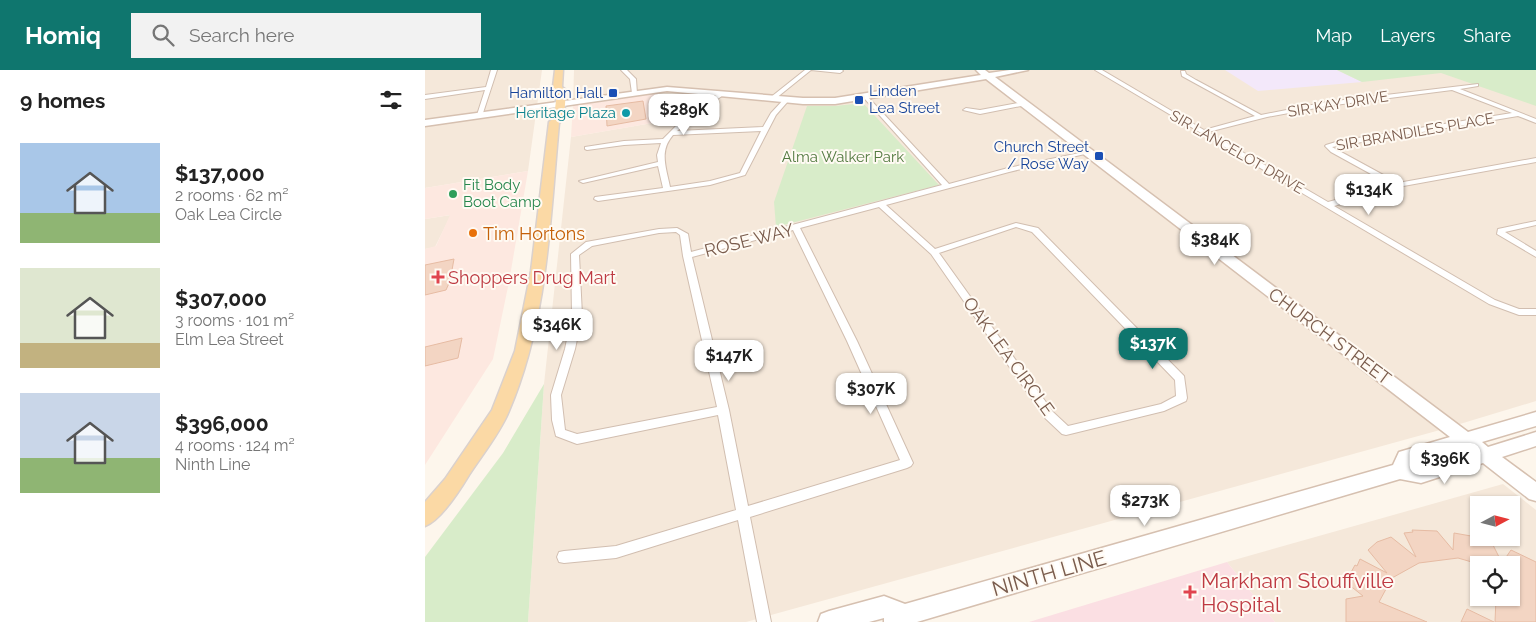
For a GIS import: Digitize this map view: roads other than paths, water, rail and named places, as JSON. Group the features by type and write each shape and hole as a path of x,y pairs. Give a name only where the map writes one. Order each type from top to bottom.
{"main road":[{"path":"557,88 559,70"},
{"path":"425,517 451,486 500,412 523,351 537,271 554,122 559,118 562,90 557,88"},
{"path":"554,122 547,120 552,91 557,88"}],"street":[{"path":"479,115 493,70"},
{"path":"624,70 633,79 635,93"},
{"path":"773,98 807,70"},
{"path":"813,70 840,71"},
{"path":"425,123 560,103 679,89 822,102 866,97 984,73 1025,70"},
{"name":"SIR LANCELOT DRIVE","path":"1098,70 1492,302 1511,310 1531,314 1536,312"},
{"path":"1183,72 1184,75 1194,82 1261,117"},
{"name":"CHURCH STREET","path":"984,73 1536,493"},
{"name":"SIR KAY DRIVE","path":"1202,132 1261,117 1327,104 1476,85"},
{"path":"425,97 488,88"},
{"path":"1453,88 1536,121"},
{"path":"667,190 660,154 666,141 682,122 723,93"},
{"path":"866,97 947,186"},
{"path":"598,200 710,183 743,174 773,114 787,99"},
{"path":"966,110 980,112 1024,104"},
{"name":"SIR BRANDILES PLACE","path":"1397,185 1333,151 1328,146 1339,142 1519,114"},
{"path":"673,133 766,129"},
{"path":"587,148 624,143 666,141"},
{"name":"ROSE WAY","path":"764,622 723,410 687,256 1008,170 1087,152"},
{"path":"1327,205 1397,185 1536,160"},
{"path":"583,181 662,163"},
{"name":"OAK LEA CIRCLE","path":"882,205 934,252 1049,415 1066,431 1164,407 1182,398 1180,379 1035,230 1016,225 934,252"},
{"path":"1536,223 1501,231 1501,234 1536,254"},
{"path":"564,557 616,552 907,463 852,341 796,228"},
{"path":"687,256 684,234 677,230 659,231 589,244 575,254 577,315 570,349 556,395 557,420 560,433 577,439 723,410"},
{"path":"1400,471 1405,458 1536,419"},
{"name":"NINTH LINE","path":"829,622 884,607 896,610 898,619 1400,471 1421,475 1536,439"}],"place":[{"name":"Hamilton Hall","path":"613,93"},
{"name":"Linden Lea Street","path":"859,100"},
{"name":"Heritage Plaza","path":"626,113"},
{"name":"Church Street / Rose Way","path":"1099,156"},
{"name":"Fit Body Boot Camp","path":"453,194"},
{"name":"Tim Hortons","path":"473,233"},
{"name":"Shoppers Drug Mart","path":"438,277"},
{"name":"Markham Stouffville Hospital","path":"1190,592"}],"park label":[{"name":"Alma Walker Park","path":"843,157"}]}
